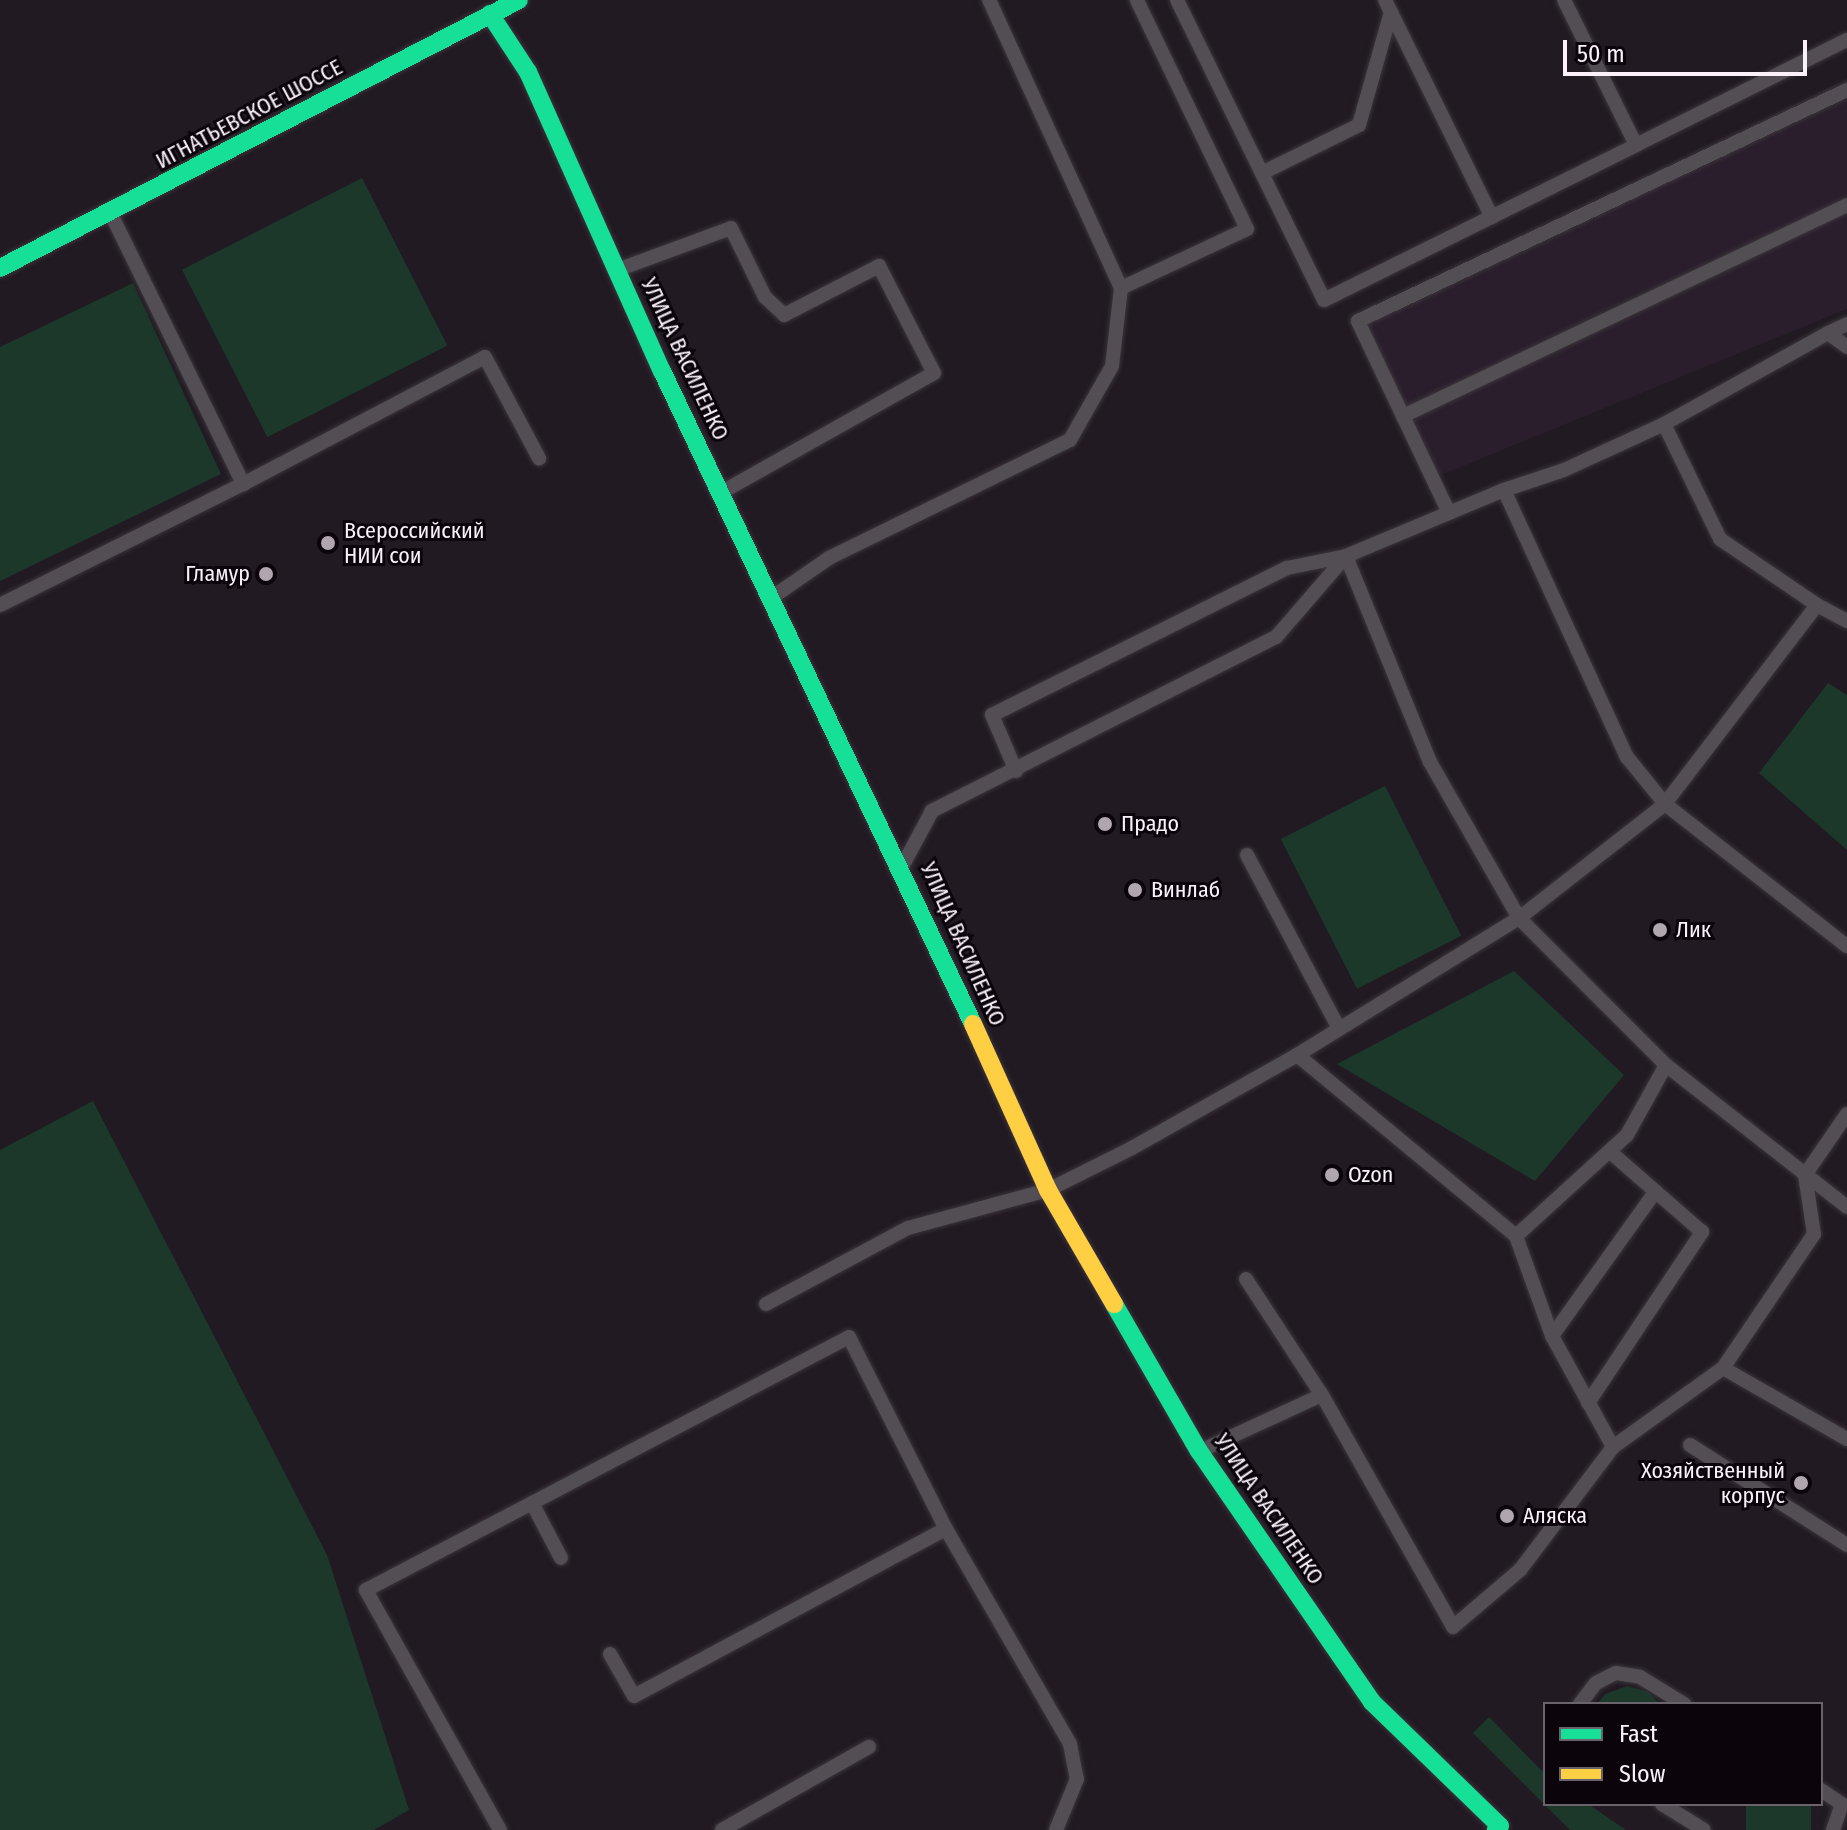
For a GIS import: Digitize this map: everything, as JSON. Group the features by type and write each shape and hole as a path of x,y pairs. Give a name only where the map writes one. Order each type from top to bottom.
{"main road":[{"name":"ИГНАТЬЕВСКОЕ ШОССЕ","path":"0,268 111,214 519,0"},
{"name":"УЛИЦА ВАСИЛЕНКО","path":"490,14 528,72 616,270 770,598 902,867 1048,1190 1199,1451 1372,1702 1498,1828"}],"lane":[{"path":"770,598 829,558 1070,440 1112,366 1121,288 989,0"},
{"path":"1121,288 1247,229 1137,0"},
{"path":"1177,0 1324,300 1847,40"},
{"path":"1564,0 1636,145"},
{"path":"1262,173 1359,125 1388,6"},
{"path":"1388,6 1492,217"},
{"path":"1449,513 1358,321 1847,90"},
{"path":"1403,416 1847,205"},
{"path":"111,214 243,484"},
{"path":"616,270 731,228 765,297 784,315 879,266 934,373 722,492"},
{"path":"1016,771 992,715 1287,568 1346,556 1504,490 1564,470 1664,424 1847,324"},
{"path":"1828,333 1847,347"},
{"path":"0,605 243,484 485,357 539,458"},
{"path":"1664,424 1720,539 1817,605 1847,621"},
{"path":"1504,490 1627,757 1665,804 1847,946"},
{"path":"902,867 932,811 1276,637 1346,556"},
{"path":"1346,556 1430,762 1519,918 1666,1065 1847,1207"},
{"path":"766,1304 908,1228 1048,1190 1297,1055 1519,918 1665,804 1817,605"},
{"path":"1247,855 1339,1029"},
{"path":"1297,1055 1516,1236 1552,1336 1613,1447"},
{"path":"1516,1236 1627,1135 1666,1065"},
{"path":"1246,1279 1322,1395 1453,1627 1520,1570 1613,1447 1723,1368 1814,1234 1805,1175 1847,1114"},
{"path":"1588,1403 1702,1232 1609,1151"},
{"path":"1552,1336 1656,1191"},
{"path":"500,1830 366,1590 849,1337 946,1529 1070,1744 1077,1779 1056,1830"},
{"path":"1723,1368 1847,1439"},
{"path":"1199,1451 1322,1395"},
{"path":"1690,1445 1847,1545"},
{"path":"532,1503 561,1558"},
{"path":"610,1654 634,1696 946,1529"},
{"path":"1582,1702 1596,1683 1616,1673 1640,1677 1681,1702"},
{"path":"722,1830 869,1747"},
{"path":"1823,1791 1845,1800 1833,1830"},
{"path":"1665,1806 1704,1830"}],"shaded area":[{"path":"1847,79 1847,309 1426,481 1350,321"}],"green space":[{"path":"362,178 447,346 267,437 182,270"},
{"path":"133,283 221,474 0,581 0,347"},
{"path":"1828,683 1847,695 1847,850 1759,773"},
{"path":"1385,786 1461,936 1357,989 1281,839"},
{"path":"1514,971 1624,1075 1535,1181 1337,1064"},
{"path":"93,1101 327,1555 409,1810 374,1830 0,1830 0,1150"},
{"path":"1627,1686 1649,1692 1657,1702 1599,1702 1605,1694"},
{"path":"1489,1717 1543,1772 1543,1803 1473,1733"},
{"path":"1546,1806 1591,1806 1626,1830 1570,1830"},
{"path":"1746,1806 1811,1806 1811,1830 1746,1830"}],"traffic: fast":[{"path":"0,268 519,0"},
{"path":"490,14 528,72 662,371 973,1024"},
{"path":"1114,1304 1199,1451 1372,1702 1500,1826 1496,1830"}],"traffic: slow":[{"path":"973,1024 1048,1190 1114,1304"}],"place":[{"name":"Всероссийский НИИ сои","path":"328,543"},
{"name":"Гламур","path":"266,574"},
{"name":"Прадо","path":"1105,824"},
{"name":"Винлаб","path":"1135,890"},
{"name":"Лик","path":"1660,930"},
{"name":"Ozon","path":"1332,1175"},
{"name":"Хозяйственный корпус","path":"1801,1483"},
{"name":"Аляска","path":"1507,1516"}]}
